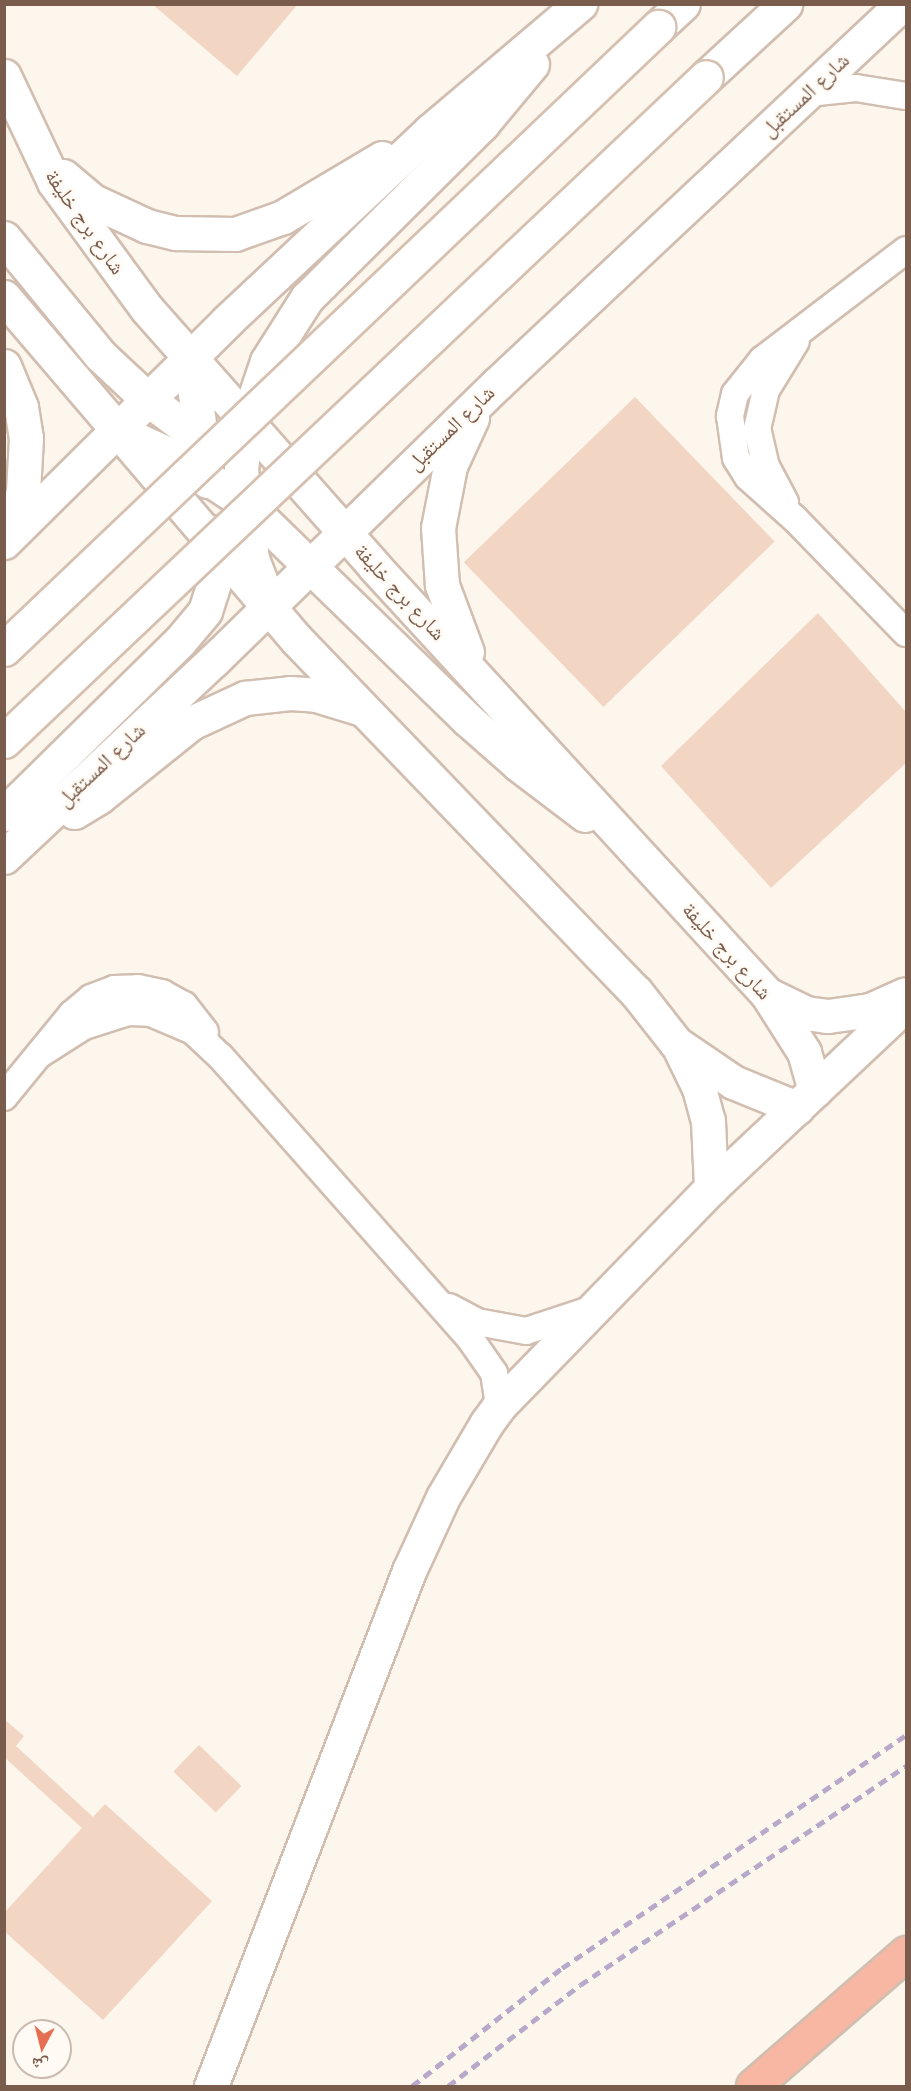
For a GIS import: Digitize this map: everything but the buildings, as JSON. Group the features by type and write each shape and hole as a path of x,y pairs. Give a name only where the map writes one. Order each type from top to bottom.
{"highway":[{"path":"753,2086 906,1953"}],"street":[{"path":"4,649 682,4"},
{"path":"4,741 785,4"},
{"name":"شارع المستقبل","path":"4,856 270,606 497,384 902,4"},
{"path":"4,542 117,431 146,398 430,131 569,15"},
{"path":"270,606 252,559 242,486 246,423 267,361 307,298 503,102 569,15"},
{"name":"شارع برج خليفة","path":"4,76 32,137 69,203 147,309 344,532 491,689 767,994 804,1052 806,1099"},
{"path":"808,93 856,88 906,96"},
{"path":"32,137 49,161 93,201 147,226 205,236 235,234 283,217 430,131"},
{"path":"4,238 81,336 146,398 202,439 311,566 509,757 641,856"},
{"path":"906,250 810,321 766,390 758,429 766,467 795,519 906,633"},
{"path":"4,297 270,606 365,711 636,992 676,1042 699,1088 708,1121 711,1188"},
{"path":"4,814 180,642 205,611 216,578 215,540 190,358"},
{"path":"4,366 21,407 26,456 22,492 4,542"},
{"path":"491,689 460,640 449,613 442,585 438,528 442,496 462,437 497,384"},
{"path":"117,431 206,475 274,493 344,532"},
{"path":"34,828 92,802 191,723 245,698 264,694 316,695 365,711"},
{"path":"767,994 806,1013 828,1016 870,1010 906,994"},
{"path":"211,2086 409,1571 444,1497 499,1406 711,1188 906,1004"},
{"path":"4,1096 40,1054 84,1026 128,1012 173,1020 193,1031 221,1057 438,1301 494,1373 499,1406"},
{"path":"676,1042 733,1082 806,1099"},
{"path":"438,1301 477,1322 526,1331 593,1308"}],"railway":[{"path":"412,2086 562,1968 906,1735"},
{"path":"448,2086 580,1985 906,1766"}]}
